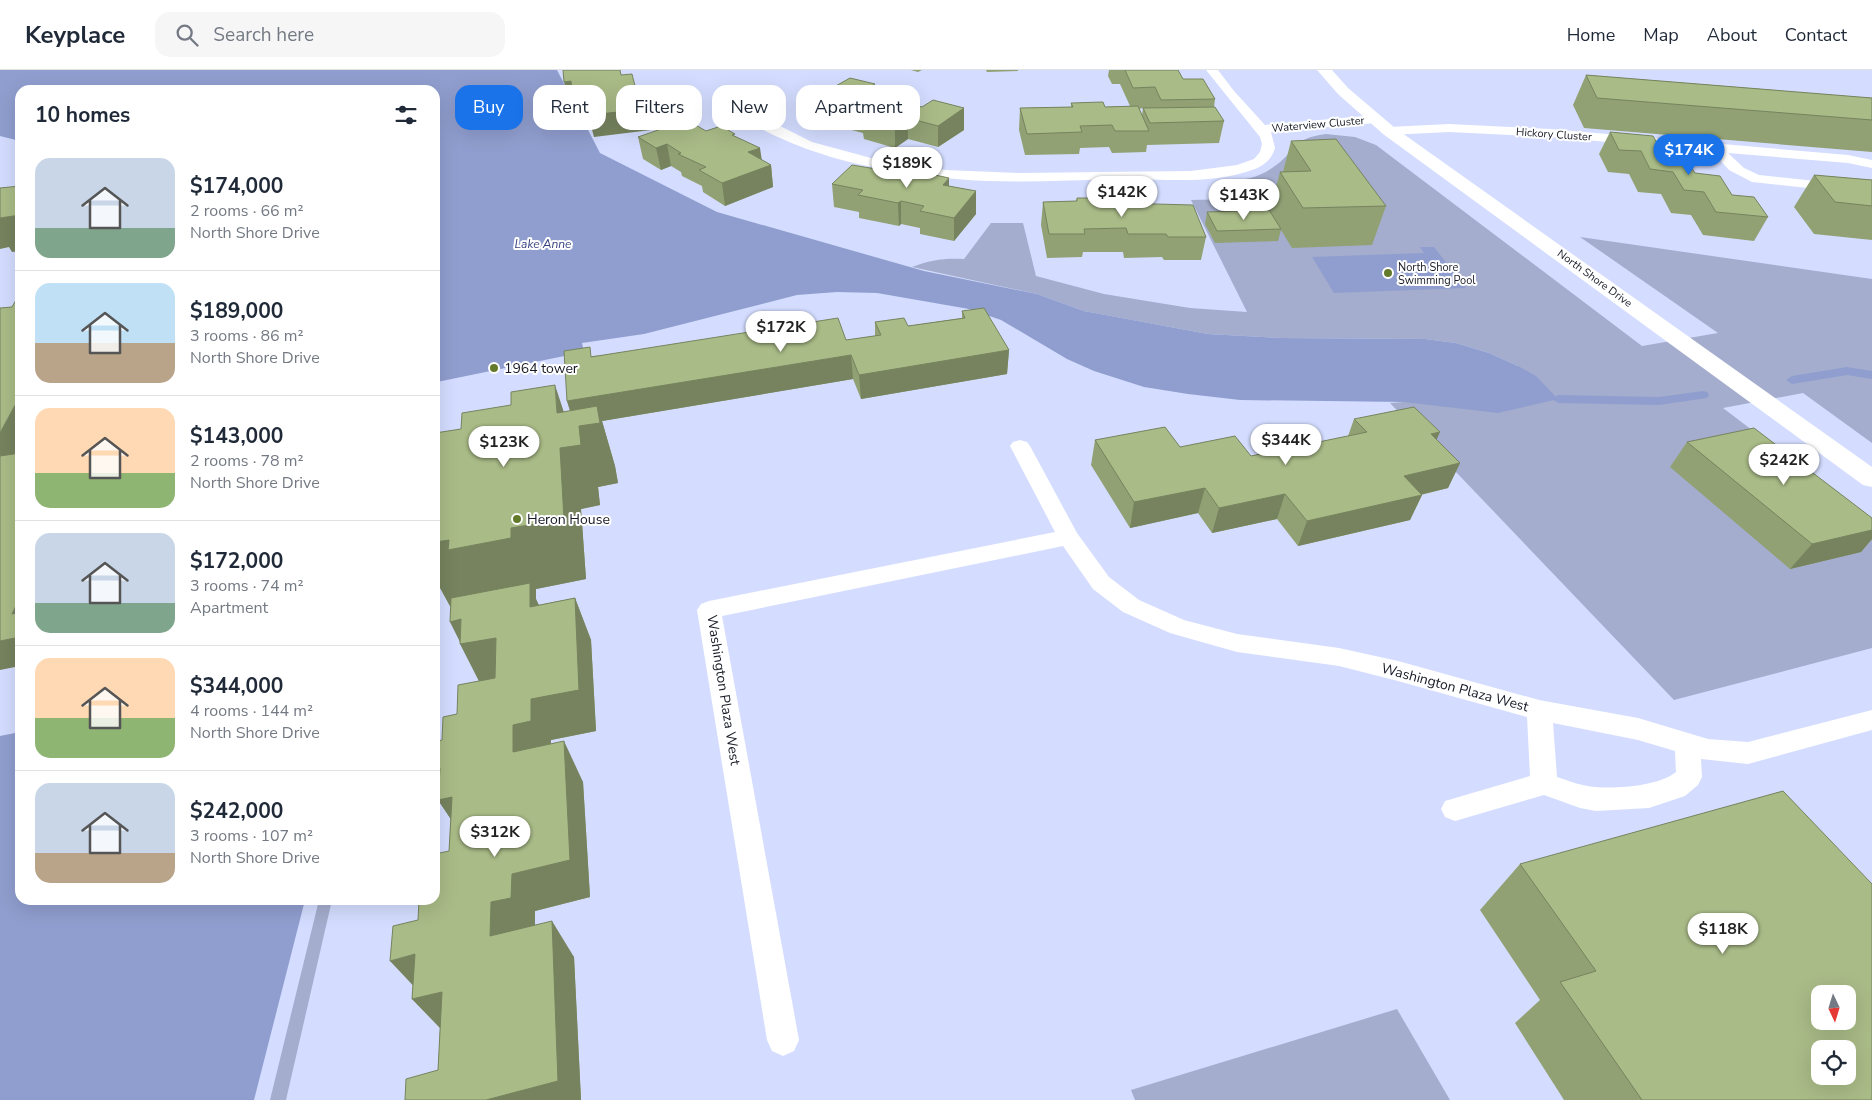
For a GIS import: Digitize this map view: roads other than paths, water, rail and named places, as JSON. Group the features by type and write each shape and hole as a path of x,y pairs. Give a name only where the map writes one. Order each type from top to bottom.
{"street":[{"name":"North Shore Drive","path":"1324,70 1390,131 1872,479"}],"lane":[{"name":"Waterview Cluster","path":"774,130 791,139 825,151 906,169 977,176 1180,174 1229,171 1247,167 1261,160 1268,152 1269,145 1262,129 1238,105 1212,70"},
{"name":"Waterview Cluster","path":"1262,129 1375,119"},
{"name":"Hickory Cluster","path":"1390,131 1441,128 1487,130 1848,159 1872,164"},
{"path":"1717,148 1732,166 1742,174 1756,179 1872,191"},
{"name":"Washington Plaza West","path":"1020,446 1068,537 1101,582 1131,606 1178,627 1236,643 1347,659 1539,710 1638,729 1708,750 1748,753 1872,720"},
{"name":"Washington Plaza West","path":"783,1040 709,610 1068,537"},
{"path":"1539,710 1544,784"},
{"path":"1455,809 1544,784 1573,794 1596,799 1632,798 1666,792 1676,788 1689,776 1688,744"}],"water":[{"name":"Lake Anne","path":"0,70 557,70 565,85 533,85 533,130 588,130 600,153 717,212 924,271 1037,294 1084,311 1208,334 1281,338 1425,339 1456,343 1489,353 1518,366 1536,376 1558,399 1498,413 1404,402 1240,400 1188,394 1144,387 1094,371 1067,359 1001,320 969,309 877,293 837,292 797,295 644,334 582,343 584,352 440,381 440,85 15,85 15,140 0,136"},
{"name":"North Shore Swimming Pool","path":"1420,247 1434,247 1466,288 1334,293 1312,257 1424,253"},
{"path":"15,733 15,905 304,905 254,1100 0,1100 0,736"}],"waterway":[{"path":"1792,380 1847,371 1872,375"},
{"path":"1558,399 1659,401 1703,395"}],"place":[{"name":"North Shore Swimming Pool","path":"1388,273"},
{"name":"1964 tower","path":"494,368"},
{"name":"Heron House","path":"517,519"}]}
